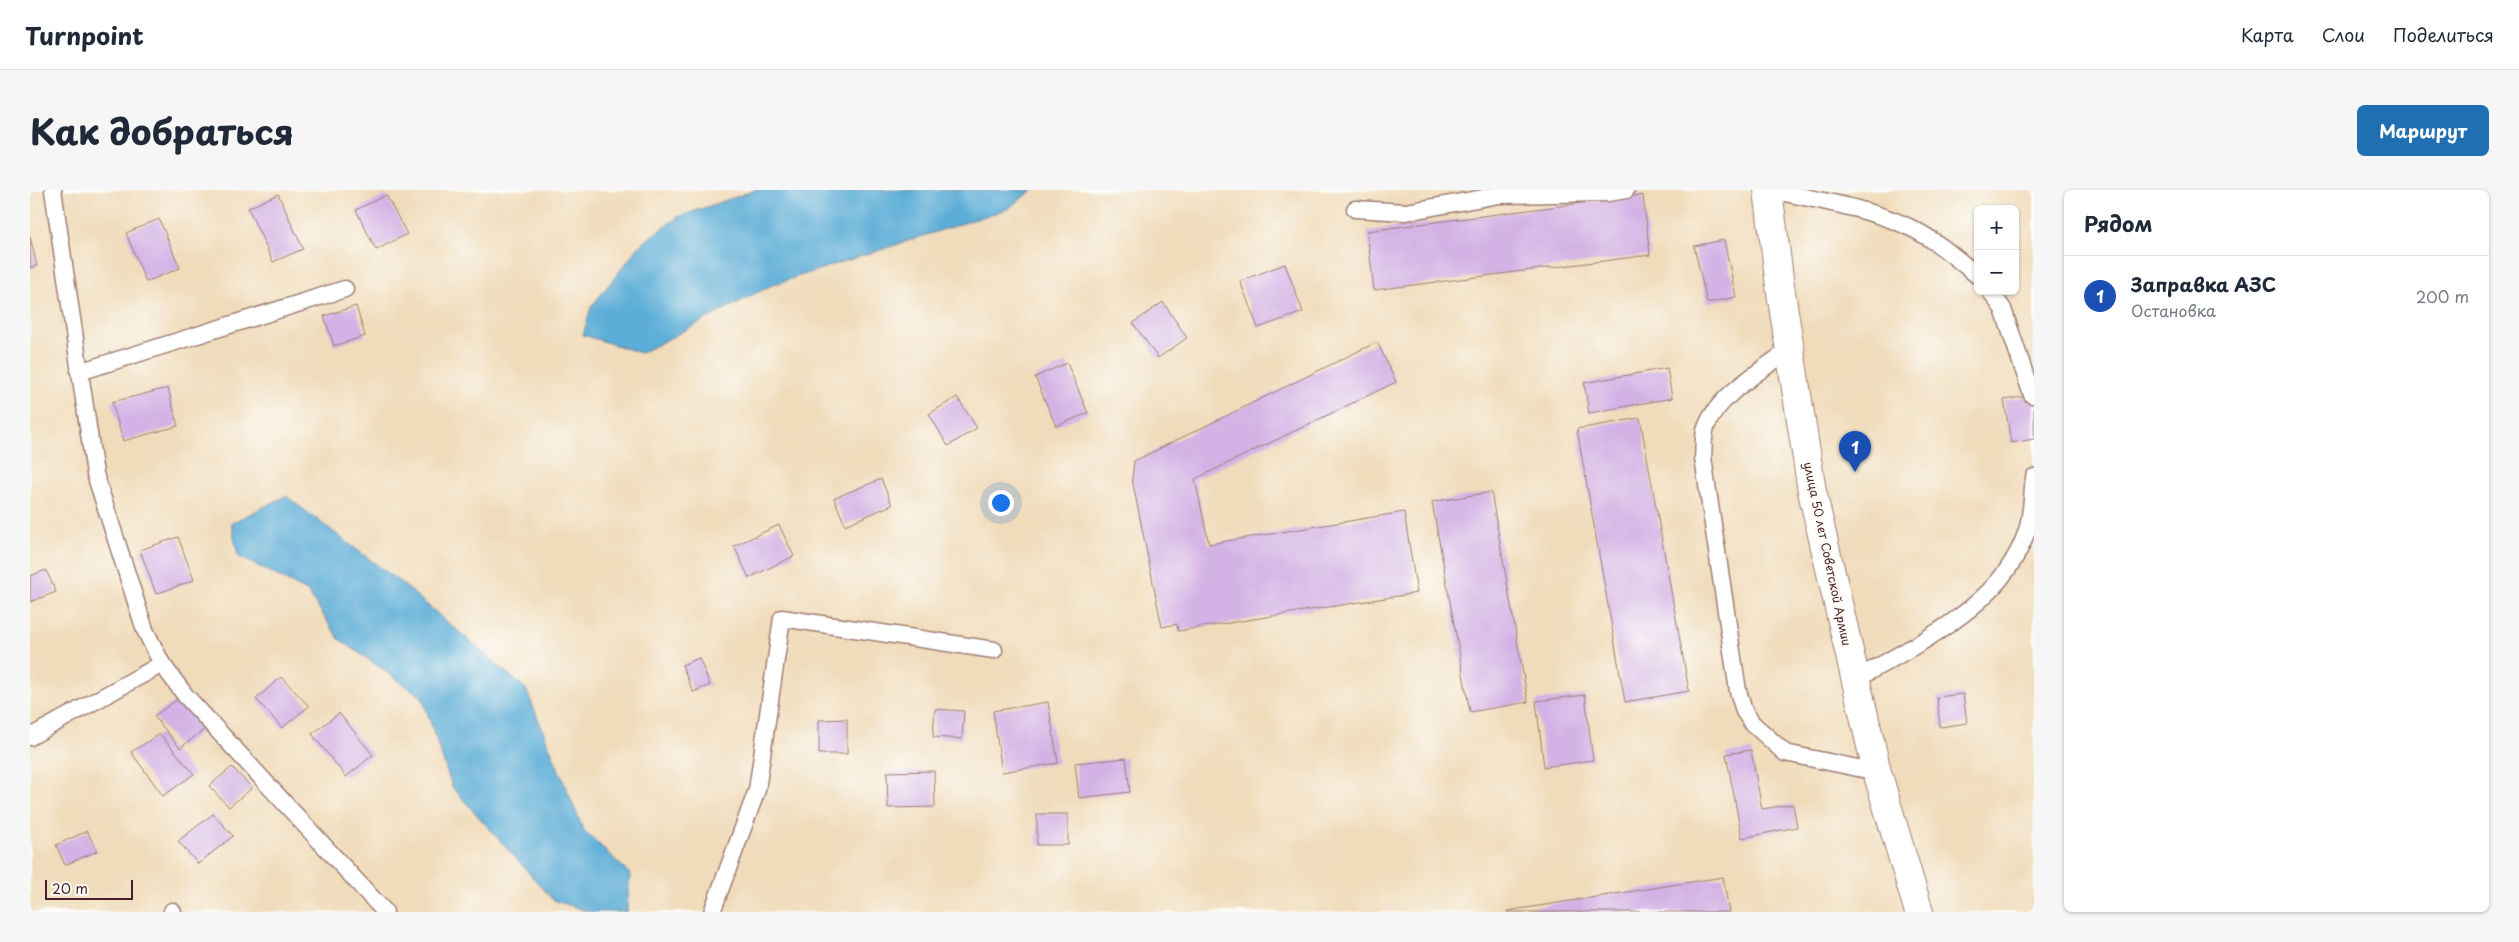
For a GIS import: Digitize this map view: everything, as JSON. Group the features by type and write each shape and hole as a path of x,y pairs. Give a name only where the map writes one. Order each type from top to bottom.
{"main road":[{"name":"улица 50 лет Советской Армии","path":"1768,190 1812,491 1877,772 1919,912"}],"lane":[{"path":"53,190 95,474 145,630 162,664 185,695 385,912"},
{"path":"1355,209 1406,212 1499,195 1608,193 1626,190"},
{"path":"1772,190 1867,213 1912,228 1948,251 1974,273"},
{"path":"79,372 346,289"},
{"path":"1993,295 2003,308 2032,395"},
{"path":"1790,349 1724,399 1714,412 1705,431 1703,458 1738,691 1744,710 1752,723 1785,753 1877,772"},
{"path":"1855,680 1963,615 1988,594 2010,565 2027,530 2034,477"},
{"path":"712,912 757,790 782,618 994,650"},
{"path":"30,738 162,664"}],"water":[{"path":"755,190 1033,190 1007,209 772,285 641,353 583,335 591,307 642,243 678,217"},
{"path":"286,496 405,586 526,689 583,829 630,874 627,912 590,912 553,900 452,787 422,697 339,639 307,591 238,556 231,523"}],"building":[{"path":"278,194 303,249 273,262 248,208"},
{"path":"386,195 407,234 376,250 356,210"},
{"path":"1643,195 1650,255 1374,290 1367,231"},
{"path":"159,219 180,268 146,282 126,233"},
{"path":"30,237 37,266 30,268"},
{"path":"1724,240 1736,297 1707,303 1694,246"},
{"path":"1285,264 1303,312 1258,328 1240,281"},
{"path":"1163,302 1187,338 1158,358 1133,323"},
{"path":"356,306 365,336 334,346 324,316"},
{"path":"1377,342 1396,382 1195,479 1209,544 1404,512 1417,593 1178,631 1177,624 1162,627 1132,479 1134,461"},
{"path":"1067,363 1088,413 1056,426 1035,377"},
{"path":"1667,368 1672,398 1589,413 1584,383"},
{"path":"168,388 178,426 123,441 112,402"},
{"path":"2034,395 2034,439 2011,443 2004,400"},
{"path":"957,397 977,428 948,446 929,414"},
{"path":"1640,418 1689,691 1625,702 1577,429"},
{"path":"881,479 892,505 845,525 834,498"},
{"path":"1491,492 1528,702 1470,712 1432,502"},
{"path":"779,525 794,556 749,578 734,546"},
{"path":"178,537 194,580 156,594 140,550"},
{"path":"46,570 56,592 30,602 30,576"},
{"path":"699,658 710,685 693,692 682,665"},
{"path":"281,677 309,706 282,728 256,699"},
{"path":"1963,694 1967,723 1940,727 1937,697"},
{"path":"1585,695 1593,760 1544,767 1536,701"},
{"path":"178,699 205,729 180,748 154,716"},
{"path":"1048,702 1058,763 1002,772 993,711"},
{"path":"935,709 964,711 962,739 933,737"},
{"path":"339,713 373,755 346,777 312,734"},
{"path":"847,719 847,754 819,754 819,720"},
{"path":"160,734 194,774 163,796 131,752"},
{"path":"1751,750 1762,809 1793,804 1797,827 1742,838 1726,754"},
{"path":"1126,758 1130,792 1079,798 1075,763"},
{"path":"232,767 252,788 229,807 209,786"},
{"path":"934,771 935,807 888,808 887,772"},
{"path":"213,814 233,836 198,864 178,841"},
{"path":"1037,814 1068,814 1068,845 1037,845"},
{"path":"87,831 97,851 65,865 56,845"},
{"path":"1723,877 1729,912 1507,912 1507,911"}],"place":[{"name":"Заправка АЗС","path":"1855,472"}]}
